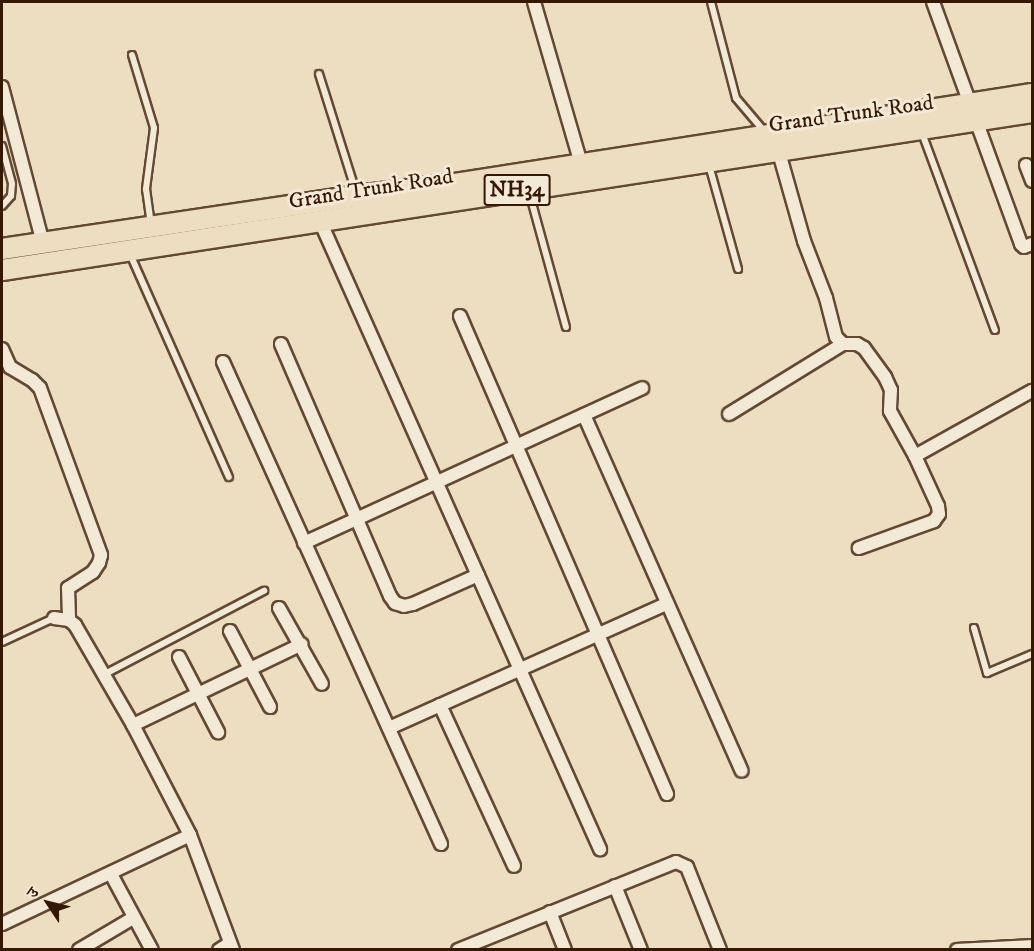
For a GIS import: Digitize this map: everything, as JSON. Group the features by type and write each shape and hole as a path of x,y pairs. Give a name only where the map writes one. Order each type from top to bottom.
{"highway":[{"name":"Grand Trunk Road","path":"2,270 708,159 772,141 920,128 1032,94"},
{"name":"Grand Trunk Road","path":"2,249 581,164 772,141 974,111 1032,112"}],"street":[{"path":"534,2 581,164"},
{"path":"933,2 1021,244 1024,247 1032,244"},
{"path":"2,87 43,243"},
{"path":"772,141 804,241 826,298 836,337 843,344"},
{"path":"1026,165 1032,181"},
{"path":"320,221 600,849"},
{"path":"460,316 667,794"},
{"path":"281,344 395,603 404,606 413,604 478,575"},
{"path":"729,414 843,344 857,344 864,348 885,377 891,390 890,411 915,456 938,506 939,514 934,520 859,548"},
{"path":"2,349 10,367 32,380 40,388 100,555 99,563 93,572 68,588 69,620"},
{"path":"223,362 441,844"},
{"path":"304,543 642,388"},
{"path":"915,456 1032,391"},
{"path":"584,415 742,771"},
{"path":"389,729 666,604"},
{"path":"279,608 302,644 322,684"},
{"path":"54,618 69,620 75,625 102,676 133,725 190,835 228,947"},
{"path":"230,631 270,707"},
{"path":"133,725 302,644"},
{"path":"179,657 218,732"},
{"path":"440,705 514,866"},
{"path":"2,924 190,835"},
{"path":"458,950 488,944 550,912 676,862 687,867 720,950"},
{"path":"111,874 152,950"},
{"path":"615,886 641,950"},
{"path":"550,912 565,950"},
{"path":"79,950 134,918"},
{"path":"957,950 1032,946"}],"lane":[{"path":"711,2 736,98 772,141"},
{"path":"132,55 154,128 147,189 152,228"},
{"path":"319,74 357,196"},
{"path":"920,128 995,330"},
{"path":"2,146 12,184 11,196 2,206"},
{"path":"708,159 738,269"},
{"path":"528,188 566,327"},
{"path":"129,251 229,477"},
{"path":"102,676 264,591"},
{"path":"2,642 54,618"},
{"path":"974,628 987,673 1032,654"}]}
